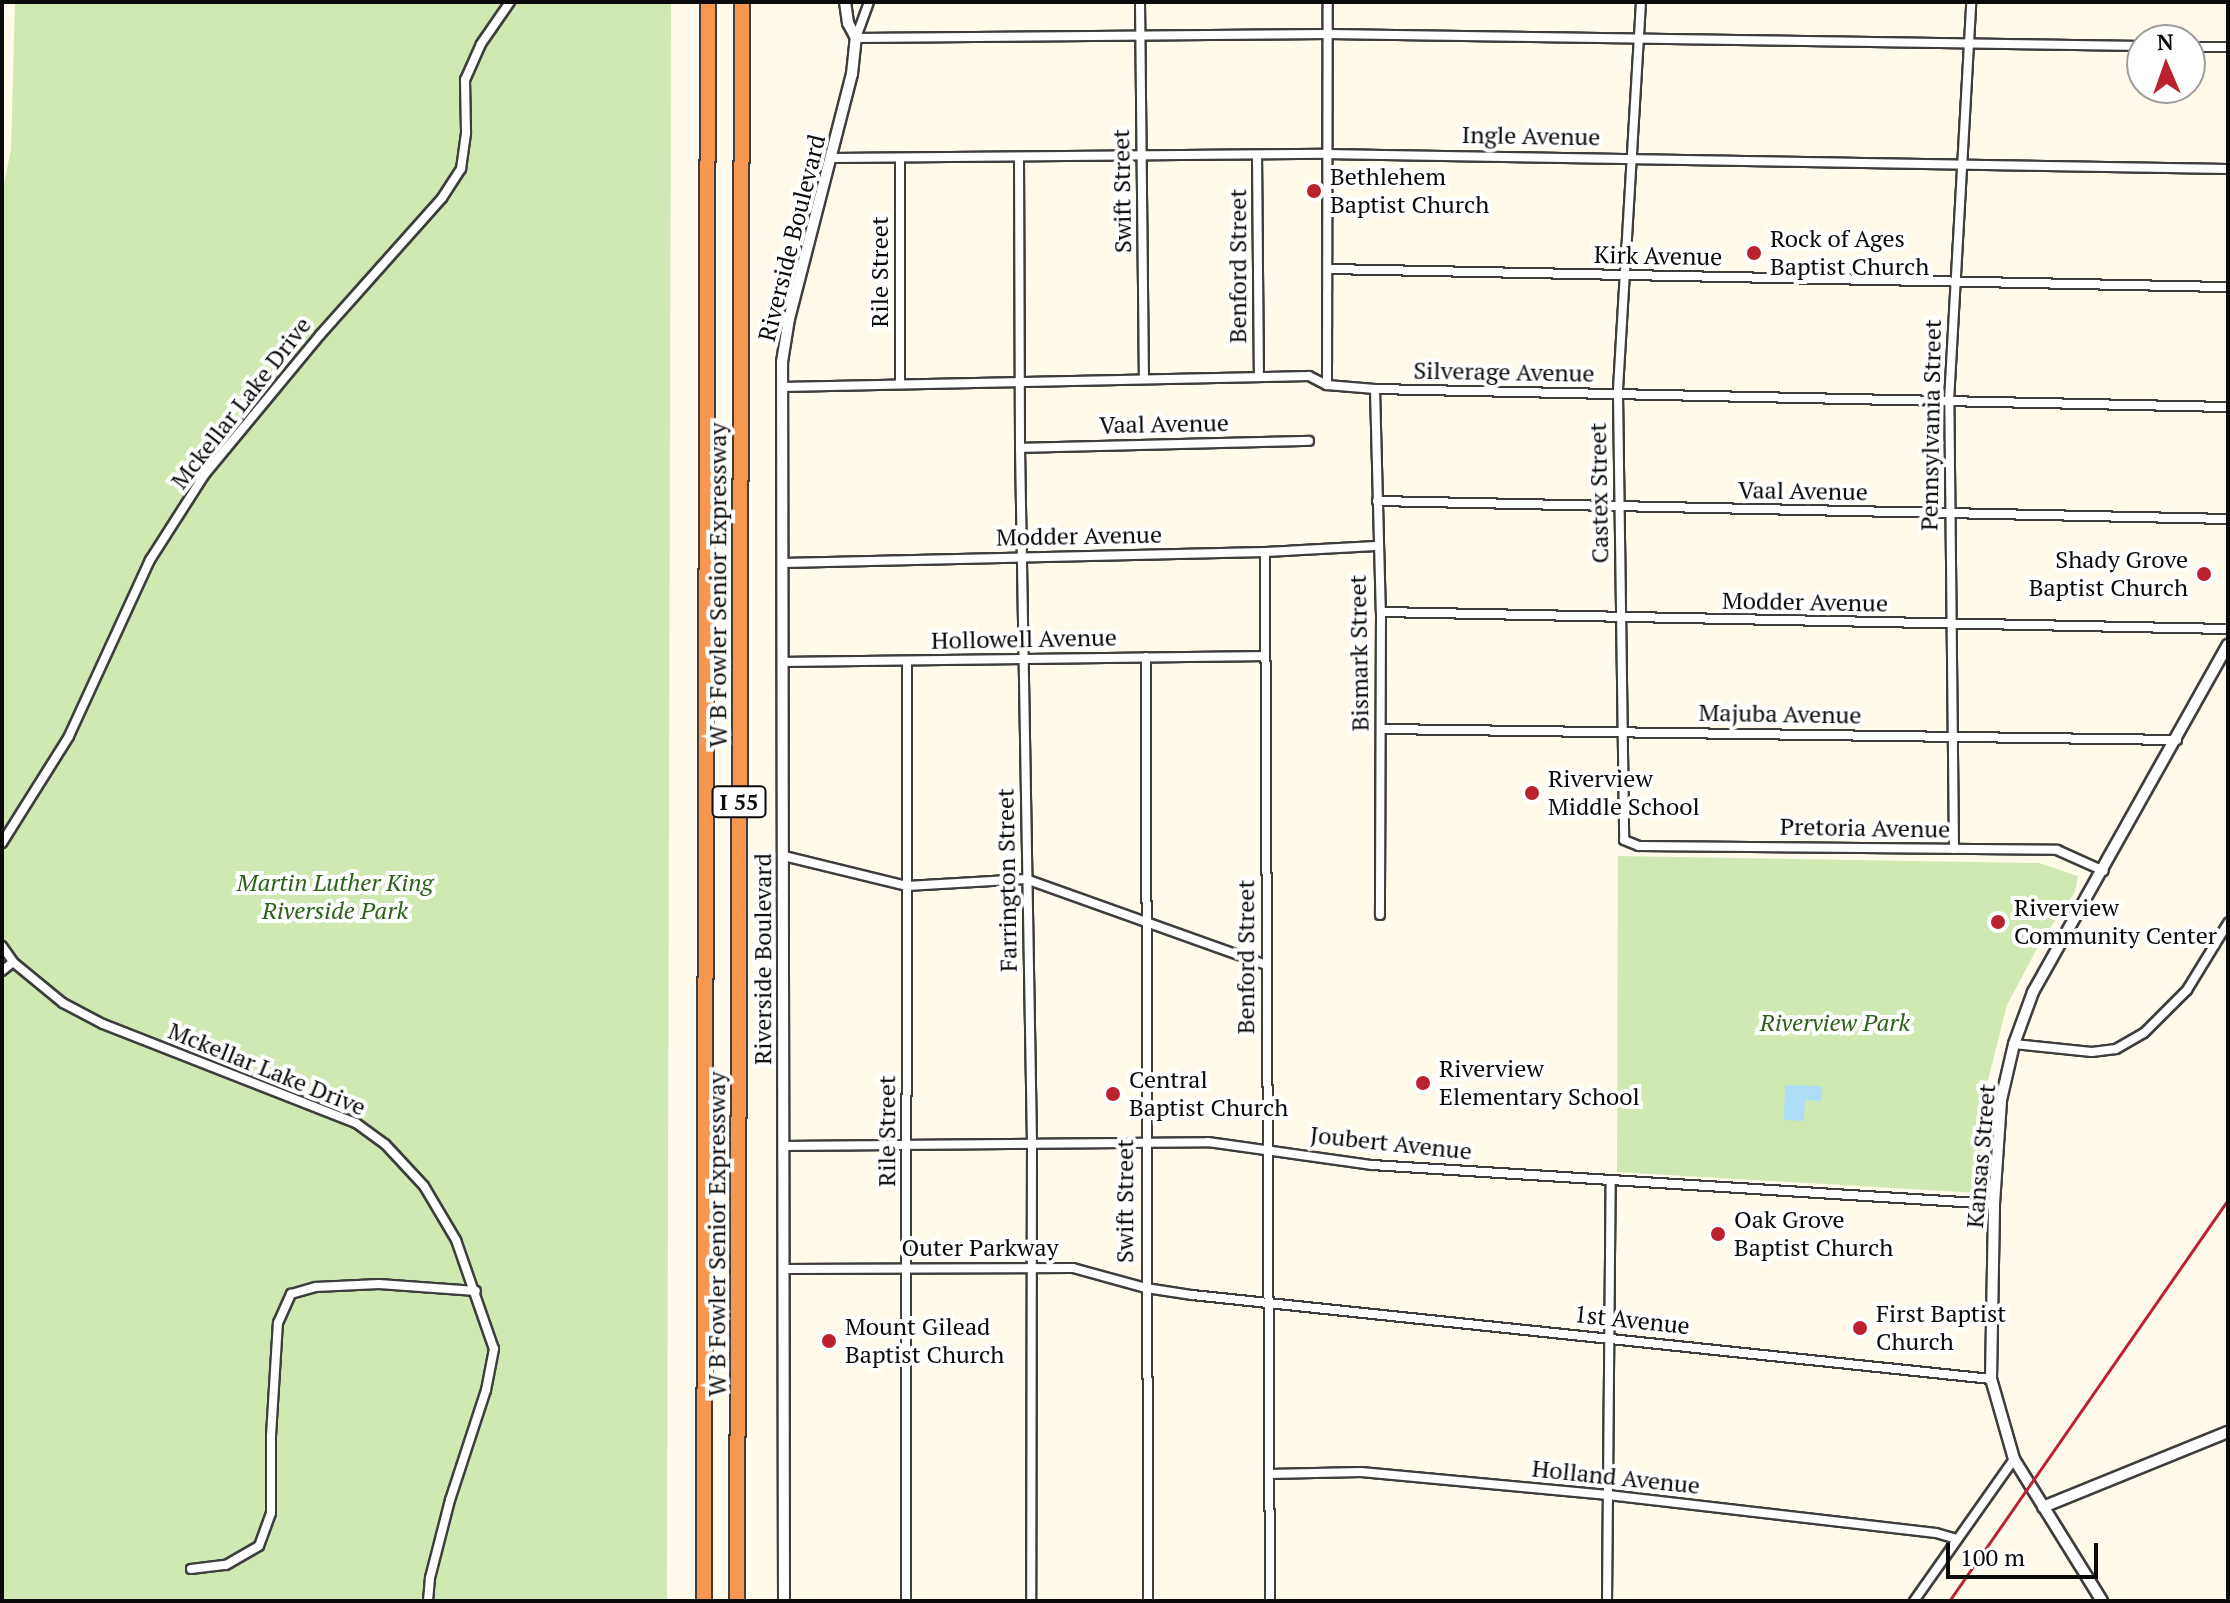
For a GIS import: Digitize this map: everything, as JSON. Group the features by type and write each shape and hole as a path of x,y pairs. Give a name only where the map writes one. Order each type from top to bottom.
{"highway":[{"name":"W B Fowler Senior Expressway","path":"704,1601 708,2"},
{"name":"W B Fowler Senior Expressway","path":"737,1601 742,2"}],"street":[{"name":"Mckellar Lake Drive","path":"2,843 69,736 150,560 205,474 320,335 442,198 461,169 466,132 465,80 481,44 510,2"},
{"name":"Riverside Boulevard","path":"845,2 848,23 856,38"},
{"name":"Riverside Boulevard","path":"784,1601 782,387 786,333 833,158 852,74 856,38 869,2"},
{"name":"Swift Street","path":"1140,2 1144,379"},
{"path":"1327,385 1328,2"},
{"name":"Castex Street","path":"1624,840 1618,394 1641,2"},
{"name":"Pennsylvania Street","path":"1954,849 1949,401 1971,2"},
{"path":"856,38 1328,34 2126,46"},
{"path":"2206,47 2228,47"},
{"name":"Ingle Avenue","path":"833,158 1327,154 2228,169"},
{"name":"Benford Street","path":"1257,155 1259,377"},
{"name":"Farrington Street","path":"1019,157 1021,557 1032,1142 1031,1601"},
{"name":"Rile Street","path":"900,159 900,384"},
{"name":"Kirk Avenue","path":"1328,269 2228,287"},
{"name":"Silverage Avenue","path":"782,387 1309,376 1327,385 1375,389 2228,407"},
{"name":"Bismark Street","path":"1375,389 1376,546 1381,612 1380,915"},
{"name":"Vaal Avenue","path":"1020,448 1309,441"},
{"name":"Vaal Avenue","path":"1377,501 2228,519"},
{"name":"Modder Avenue","path":"783,563 1265,552 1376,546"},
{"name":"Benford Street","path":"1265,552 1270,1601"},
{"name":"Modder Avenue","path":"1381,612 2228,629"},
{"name":"Kansas Street","path":"2102,1601 2014,1459 1991,1379 1994,1204 2001,1100 2014,1044 2033,992 2104,871 2228,645"},
{"name":"Hollowell Avenue","path":"784,662 1265,656"},
{"name":"Swift Street","path":"1146,657 1148,1601"},
{"name":"Rile Street","path":"906,1601 907,661"},
{"name":"Majuba Avenue","path":"1381,729 2177,740"},
{"name":"Pretoria Avenue","path":"1624,840 1639,846 2057,850 2104,871"},
{"path":"784,856 907,886 1026,879 1266,965"},
{"path":"2014,1044 2092,1052 2116,1049 2144,1033 2187,990 2228,923"},
{"name":"Mckellar Lake Drive","path":"2,946 13,962 63,1003 103,1024 356,1123 385,1144 424,1186 456,1240 494,1349 486,1390 436,1552 428,1601"},
{"path":"2,971 13,962"},
{"name":"Joubert Avenue","path":"783,1146 1208,1142 1372,1165 1994,1204"},
{"path":"1607,1601 1611,1180"},
{"name":"Outer Parkway","path":"784,1269 1030,1265 1073,1268 1146,1288 1269,1303"},
{"path":"191,1569 226,1565 259,1546 271,1513 271,1436 278,1323 291,1294 316,1287 379,1284 476,1291"},
{"name":"1st Avenue","path":"1269,1303 1991,1379"},
{"path":"2043,1507 2228,1432"},
{"path":"1914,1601 2014,1459"},
{"name":"Holland Avenue","path":"1269,1474 1361,1472 1608,1495 1936,1533 1957,1539"}],"green space":[{"name":"Martin Luther King Riverside Park","path":"15,2 671,2 667,1601 2,1601 2,192 11,150"},
{"name":"Riverview Park","path":"1618,856 2039,863 2078,876 2075,892 2041,941 2007,1005 1987,1084 1978,1193 1617,1172"}],"water":[{"path":"1785,1085 1822,1086 1821,1101 1805,1100 1804,1121 1784,1120"}],"railway":[{"path":"1949,1601 2228,1200"}],"place":[{"name":"Bethlehem Baptist Church","path":"1314,191"},
{"name":"Rock of Ages Baptist Church","path":"1754,253"},
{"name":"Shady Grove Baptist Church","path":"2204,574"},
{"name":"Riverview Middle School","path":"1532,793"},
{"name":"Riverview Community Center","path":"1998,922"},
{"name":"Riverview Elementary School","path":"1423,1083"},
{"name":"Central Baptist Church","path":"1113,1094"},
{"name":"Oak Grove Baptist Church","path":"1718,1234"},
{"name":"First Baptist Church","path":"1860,1328"},
{"name":"Mount Gilead Baptist Church","path":"829,1341"}]}
